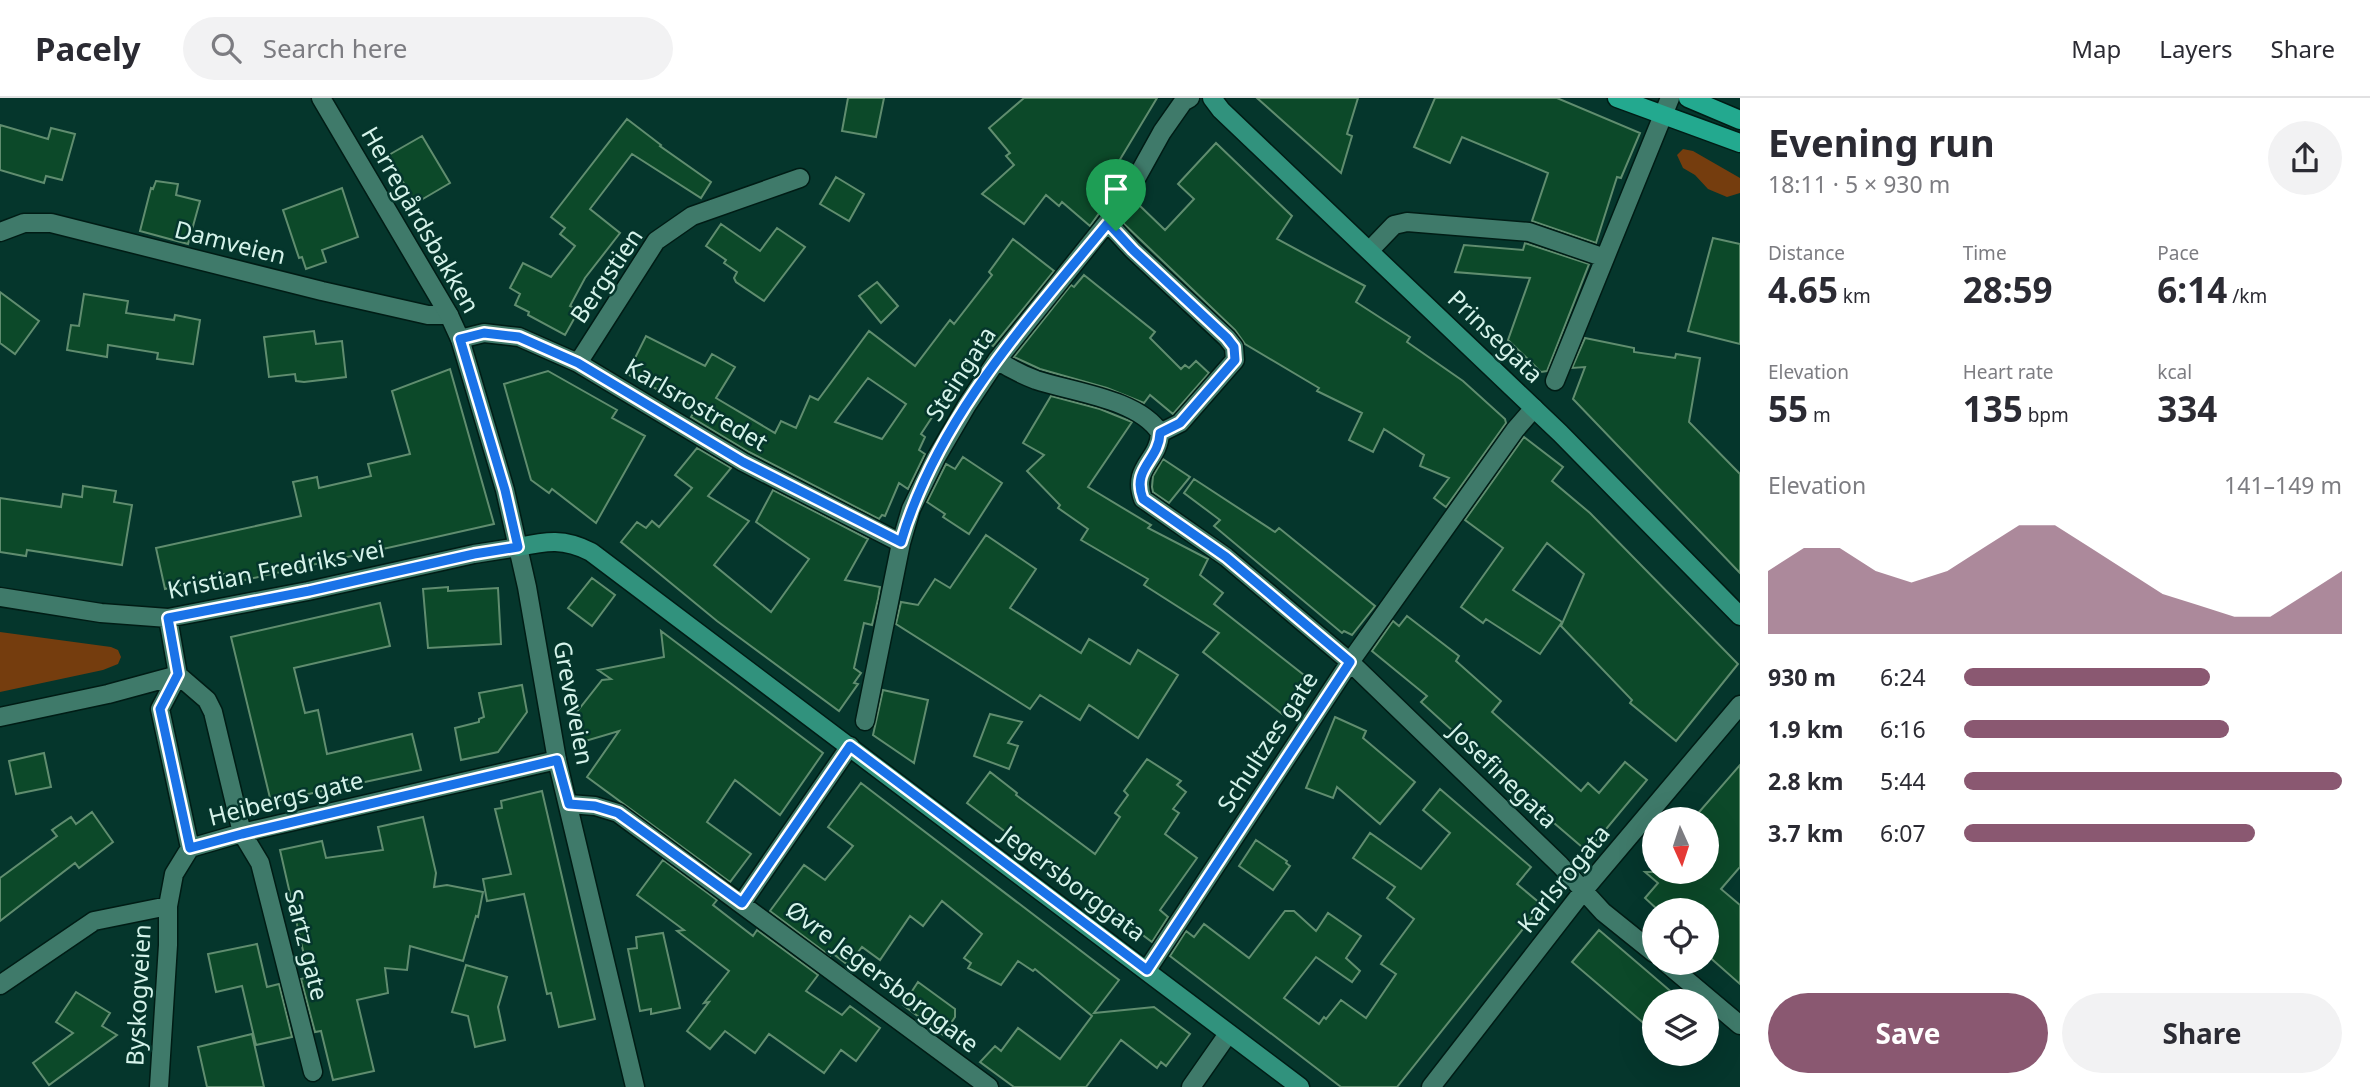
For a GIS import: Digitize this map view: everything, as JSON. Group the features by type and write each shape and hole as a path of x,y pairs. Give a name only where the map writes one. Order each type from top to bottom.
{"main road":[{"name":"Prinsegata","path":"1212,98 1229,118 1534,408 1740,616"},
{"path":"1618,98 1740,143"},
{"path":"1688,98 1740,120"},
{"name":"Jegersborggata","path":"518,547 547,541 573,543 591,552 1300,1087"}],"street":[{"name":"Herregårdsbakken","path":"321,98 449,315 460,339 505,490"},
{"name":"Steingata","path":"865,721 901,542 911,509 936,458 997,360 1122,204 1161,132 1183,102 1190,98"},
{"path":"1555,381 1670,98"},
{"name":"Bergstien","path":"578,363 656,241 692,216 800,178"},
{"path":"1370,250 1394,225 1408,222 1530,232 1605,258"},
{"name":"Damveien","path":"0,232 24,223 51,223 322,291 428,315 449,315"},
{"path":"997,360 1033,379 1118,404 1146,417 1160,433 1180,423 1235,360 1236,355 1227,338 1108,223"},
{"name":"Karlsrostredet","path":"460,339 484,333 519,337 578,363 743,462 901,542"},
{"name":"Schultzes gate","path":"1147,970 1350,662 1515,430 1534,408"},
{"name":"Josefinegata","path":"1160,433 1160,446 1142,471 1139,481 1143,499 1226,557 1350,662 1604,912 1642,943"},
{"name":"Greveveien","path":"505,490 527,587 557,760 635,1087"},
{"name":"Kristian Fredriks vei","path":"0,597 101,613 168,618 518,547"},
{"path":"168,618 178,674 160,709 190,848"},
{"path":"0,717 108,694 178,674"},
{"path":"178,674 207,700 213,712 242,834"},
{"name":"Karlsrogata","path":"1431,1087 1584,890 1740,705"},
{"path":"742,903 850,746"},
{"name":"Heibergs gate","path":"168,906 174,874 190,848 557,760"},
{"name":"Øvre Jegersborggate","path":"569,804 595,806 618,813 989,1087"},
{"name":"Sartz gate","path":"242,834 259,858 313,1072"},
{"path":"0,985 94,921 168,906"},
{"name":"Byskogveien","path":"159,1087 168,906"},
{"path":"1680,975 1740,1025"},
{"path":"1191,1087 1228,1034"}],"shaded area":[{"path":"1683,149 1693,151 1740,178 1740,193 1727,197 1708,189 1695,175 1683,168 1677,155"},
{"path":"0,632 111,647 118,650 121,657 118,664 103,670 0,692"}],"building":[{"path":"848,98 884,98 876,137 842,131"},
{"path":"1024,98 1157,98 1110,176 1119,185 1090,226 1062,202 1059,206 1046,195 1024,224 982,194 1014,165 1006,156 1010,153 989,128"},
{"path":"1257,98 1358,98 1347,134 1352,136 1341,173"},
{"path":"1435,98 1557,98 1640,133 1621,178 1617,177 1596,243 1532,221 1548,173 1462,137 1450,163 1414,147"},
{"path":"627,119 711,182 701,198 632,154 590,209 620,233 585,278 570,306 579,310 565,335 515,305 520,294 510,288 523,263 551,277 575,246 560,234 565,228 551,217"},
{"path":"0,125 48,139 51,128 75,134 62,180 46,176 44,183 0,170"},
{"path":"422,136 450,183 416,203 387,156"},
{"path":"1216,143 1292,216 1277,239 1365,286 1356,302 1410,337 1407,342 1463,381 1505,419 1506,423 1446,507 1434,498 1449,478 1420,466 1424,455 1384,429 1373,452 1349,440 1362,413 1317,391 1319,388 1245,344 1235,330 1122,222 1136,202 1165,230 1194,199 1178,184"},
{"path":"836,177 864,194 849,221 820,204"},
{"path":"156,181 178,184 176,195 200,201 188,244 140,231 151,188 153,189"},
{"path":"342,188 358,237 322,250 326,262 306,269 302,257 299,258 283,210"},
{"path":"721,224 760,251 777,228 805,247 764,301 736,282 734,278 737,272 724,263 726,260 706,246"},
{"path":"1713,238 1740,244 1740,344 1688,331"},
{"path":"1013,239 1054,271 993,346 989,344 978,359 973,355 921,434 925,437 919,450 925,454 908,489 899,483 885,516 882,515 879,519 749,452 691,417 696,409 627,374 646,336 705,366 712,354 735,367 716,398 775,433 781,421 796,428 810,396 818,400 869,331 915,366 950,320 954,324 992,275 989,272","holes":["868,378 906,404 882,439 835,422"]},
{"path":"1525,243 1589,264 1547,371 1541,372 1508,340 1530,278 1455,272 1464,245 1523,250"},
{"path":"1084,275 1155,332 1150,338 1181,369 1185,365 1189,368 1196,361 1209,373 1173,414 1150,395 1144,403 1107,388 1040,369 1014,357 1071,285 1074,287"},
{"path":"877,282 898,306 881,323 859,296"},
{"path":"0,292 39,321 15,354 0,343"},
{"path":"84,294 128,301 126,313 174,320 175,315 200,320 193,364 157,359 158,353 108,345 107,357 67,350 71,325 79,326"},
{"path":"314,331 316,344 342,341 346,377 304,382 296,381 295,374 269,377 264,337"},
{"path":"1585,338 1634,348 1634,352 1675,358 1676,354 1700,358 1689,422 1740,474 1740,573 1573,399 1585,367 1572,368"},
{"path":"450,369 494,524 227,584 224,574 165,589 156,548 301,516 293,482 317,477 319,488 371,476 368,464 410,454 392,391"},
{"path":"548,371 617,410 612,418 645,436 596,523 552,489 549,493 531,480 504,384"},
{"path":"1051,396 1100,409 1132,422 1088,487 1151,525 1148,528 1208,559 1200,575 1223,593 1214,604 1309,679 1309,688 1286,717 1203,652 1219,633 1144,585 1148,579 1081,540 1088,529 1058,508 1060,505 1027,471 1044,455 1023,443"},
{"path":"1524,437 1563,467 1552,481 1590,513 1738,664 1676,741 1630,703 1632,700 1561,626 1584,574 1547,543 1513,590 1562,622 1540,654 1486,619 1483,623 1461,607 1503,548 1465,520"},
{"path":"697,448 731,468 708,496 749,521 714,565 771,612 809,559 756,522 773,490 868,539 845,580 880,587 878,599 872,625 864,623 854,668 861,673 854,683 858,684 839,711 717,621 621,542 637,522 646,528 652,521 659,527 692,488 675,475"},
{"path":"963,457 1002,483 969,534 943,517 945,514 927,502 946,464 955,469"},
{"path":"1163,459 1190,477 1169,503 1153,492 1152,487 1153,476"},
{"path":"1194,479 1275,532 1279,528 1375,606 1352,635 1344,631 1342,633 1214,526 1220,520 1184,493"},
{"path":"83,486 116,491 114,502 132,505 122,565 27,550 26,556 0,552 0,498 61,507 63,494 82,497"},
{"path":"986,535 1036,569 1010,608 1081,653 1089,639 1130,664 1138,650 1178,675 1138,738 1089,705 1080,720 1040,695 1030,709 896,624 901,602 918,605 935,579 950,588"},
{"path":"592,578 615,595 592,626 568,608"},
{"path":"448,587 448,591 498,588 501,644 428,648 423,589"},
{"path":"380,603 390,646 294,668 305,713 318,710 327,754 412,734 421,770 271,802 231,637"},
{"path":"1407,616 1459,656 1456,661 1501,701 1492,712 1581,791 1588,783 1599,793 1625,762 1647,780 1592,846 1582,847 1554,823 1421,702 1427,696 1372,651 1393,621 1399,626"},
{"path":"661,631 823,753 780,815 735,780 707,822 751,854 730,882 587,777 619,731 582,742 576,713 602,680 611,679 598,670 664,657"},
{"path":"522,685 527,712 498,752 461,760 455,728 479,722 479,719 484,717 479,693"},
{"path":"883,690 928,700 914,763 873,735"},
{"path":"990,714 1022,722 1008,743 1018,746 1009,769 974,756"},
{"path":"1335,717 1366,731 1363,738 1415,782 1380,824 1337,787 1333,798 1306,788"},
{"path":"44,753 51,787 16,794 9,761"},
{"path":"1147,759 1181,781 1177,785 1186,792 1173,809 1179,813 1165,834 1197,858 1160,910 1168,917 1152,942 967,803 990,772 1017,793 1016,795 1095,854 1120,817 1115,813 1128,795 1124,791"},
{"path":"1740,765 1740,867 1721,889 1740,905 1740,984 1719,965 1719,898 1645,898 1657,884 1719,884 1719,807 1703,807"},
{"path":"861,783 1119,980 1094,1013 1154,1007 1190,1034 1166,1066 1161,1062 1157,1068 1121,1040 1086,1087 1014,1087 980,1062 995,1046 1001,1051 1018,1028 1060,1059 1092,1016 1035,969 1033,971 1018,961 1001,985 968,968 971,963 964,958 982,934 942,901 923,926 910,916 880,960 862,947 848,965 832,953 830,956 770,911 804,865 825,880 853,846 828,827"},
{"path":"1440,789 1531,867 1517,884 1542,905 1397,1087 1341,1087 1170,956 1186,931 1194,937 1204,924 1249,958 1285,911 1294,911 1316,931 1328,913 1361,936 1346,958 1360,971 1352,982 1316,957 1284,998 1319,1024 1341,1000 1366,1018 1396,974 1381,964 1414,919 1387,898 1395,887 1353,858 1370,833 1421,869 1450,833 1423,810"},
{"path":"542,791 595,1019 559,1027 551,993 547,994 524,894 487,901 483,879 511,874 495,809 502,808 501,801"},
{"path":"92,812 113,842 79,868 75,863 0,921 0,878 57,836 52,830 71,817 76,824"},
{"path":"423,817 436,873 434,887 447,885 483,892 478,917 476,916 463,961 410,946 407,970 385,968 388,993 357,1000 374,1071 333,1080 321,1031 315,1032 301,979 309,977 280,850 322,841 326,858 383,850 378,827"},
{"path":"1256,840 1287,861 1290,866 1273,890 1239,866"},
{"path":"663,860 717,900 713,905 753,936 757,930 818,975 806,991 842,1015 850,1006 880,1028 856,1061 841,1050 824,1073 769,1034 755,1053 725,1031 710,1049 687,1031 709,1002 704,1003 729,971 677,931 684,930 637,895"},
{"path":"1599,930 1642,967 1642,975 1652,975 1668,989 1642,989 1642,1022 1572,962"},
{"path":"663,933 680,1008 651,1014 651,1009 640,1011 628,949 637,948 636,937"},
{"path":"257,944 267,987 279,984 292,1037 256,1045 242,986 216,992 208,954"},
{"path":"466,965 507,977 498,1007 505,1040 475,1047 468,1016 452,1012"},
{"path":"918,982 955,1009 955,1017 943,1035 903,1005"},
{"path":"76,992 110,1013 102,1026 117,1035 49,1085 33,1063 73,1033 56,1022"},
{"path":"252,1034 264,1087 207,1087 198,1047"}],"route":[{"path":"1108,223 1116,231 1227,338 1236,355 1235,360 1180,423 1160,433 1160,446 1142,471 1139,481 1143,499 1226,557 1350,662 1147,970 850,746 742,903 618,813 595,806 569,804 557,760 190,848 161,723 160,709 178,674 168,618 518,547 505,490 460,339 484,333 519,337 578,363 743,462 901,542 911,509 936,458 997,360 1108,223"}]}
